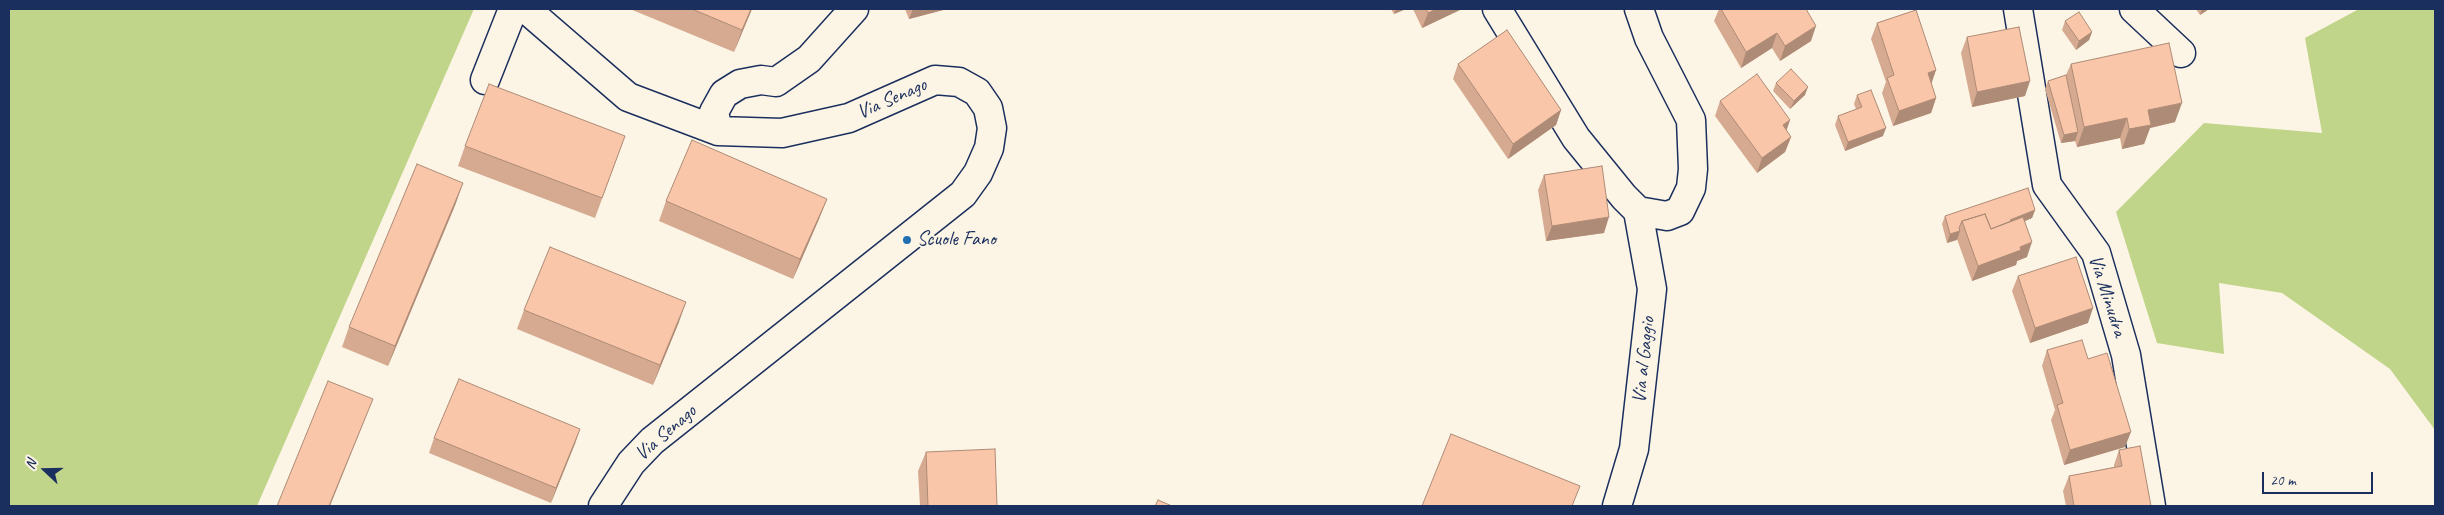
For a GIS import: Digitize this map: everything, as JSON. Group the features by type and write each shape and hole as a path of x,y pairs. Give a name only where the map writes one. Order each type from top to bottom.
{"street":[{"path":"485,80 513,9"},
{"name":"Via Senago","path":"526,9 628,97 718,131 782,133 849,118 935,80 959,82 977,92 988,108 992,128 989,148 978,173 963,194 652,442 631,464 603,506"},
{"path":"718,131 714,112 724,94 740,84 761,80 776,82 809,59 854,9"},
{"path":"1497,9 1576,138 1638,211 1667,216 1680,211 1691,188 1693,169 1692,120 1649,38 1639,9"},
{"name":"Via Minudra","path":"2018,9 2047,185 2096,253 2126,355 2151,506"},
{"path":"2134,9 2181,53"},
{"name":"Via al Gaggio","path":"1617,506 1634,449 1652,289 1638,211"}],"green space":[{"path":"9,9 474,9 257,506 9,506"},
{"path":"2359,9 2435,9 2435,430 2390,369 2282,293 2219,283 2224,354 2157,343 2116,212 2204,123 2322,133 2305,38"}],"building":[{"path":"692,9 751,9 742,30"},
{"path":"1426,9 1436,9 1428,13"},
{"path":"1721,9 1806,9 1816,26 1785,46 1777,33 1746,52"},
{"path":"1916,10 1936,70 1928,73 1936,98 1899,111 1887,78 1894,75 1877,23"},
{"path":"2079,12 2092,32 2079,41 2065,21"},
{"path":"2019,27 2030,81 1977,92 1967,37"},
{"path":"1507,30 1561,110 1513,144 1458,64"},
{"path":"2169,43 2182,103 2148,110 2151,125 2129,129 2127,118 2084,127 2071,64"},
{"path":"1791,69 1808,87 1794,101 1776,83"},
{"path":"1757,74 1790,120 1783,125 1791,137 1762,158 1720,101"},
{"path":"2066,75 2078,132 2064,135 2048,81"},
{"path":"489,84 625,136 602,198 465,146"},
{"path":"1871,90 1886,128 1848,142 1838,116 1862,107 1857,95"},
{"path":"692,140 827,199 800,259 666,201"},
{"path":"417,164 463,183 395,346 349,327"},
{"path":"1602,166 1609,217 1552,226 1544,175"},
{"path":"2028,188 2035,210 1991,229 1985,214 1962,221 1959,228 1960,231 1950,234 1945,216"},
{"path":"1985,214 1991,229 2023,217 2032,242 2020,247 2021,250 1978,266 1962,221"},
{"path":"550,247 686,302 660,365 524,310"},
{"path":"2076,257 2093,308 2035,328 2018,276"},
{"path":"2082,340 2088,359 2107,353 2131,432 2070,450 2057,405 2063,403 2047,350"},
{"path":"459,379 580,429 556,488 434,438"},
{"path":"328,381 373,399 329,506 277,506"},
{"path":"1451,434 1580,486 1572,506 1422,506"},
{"path":"2140,446 2151,506 2074,506 2069,476 2122,466 2119,450"},
{"path":"995,449 997,506 928,506 926,452"},
{"path":"1158,500 1172,506 1155,506"}],"place":[{"name":"Scuole Fano","path":"907,240"}]}
